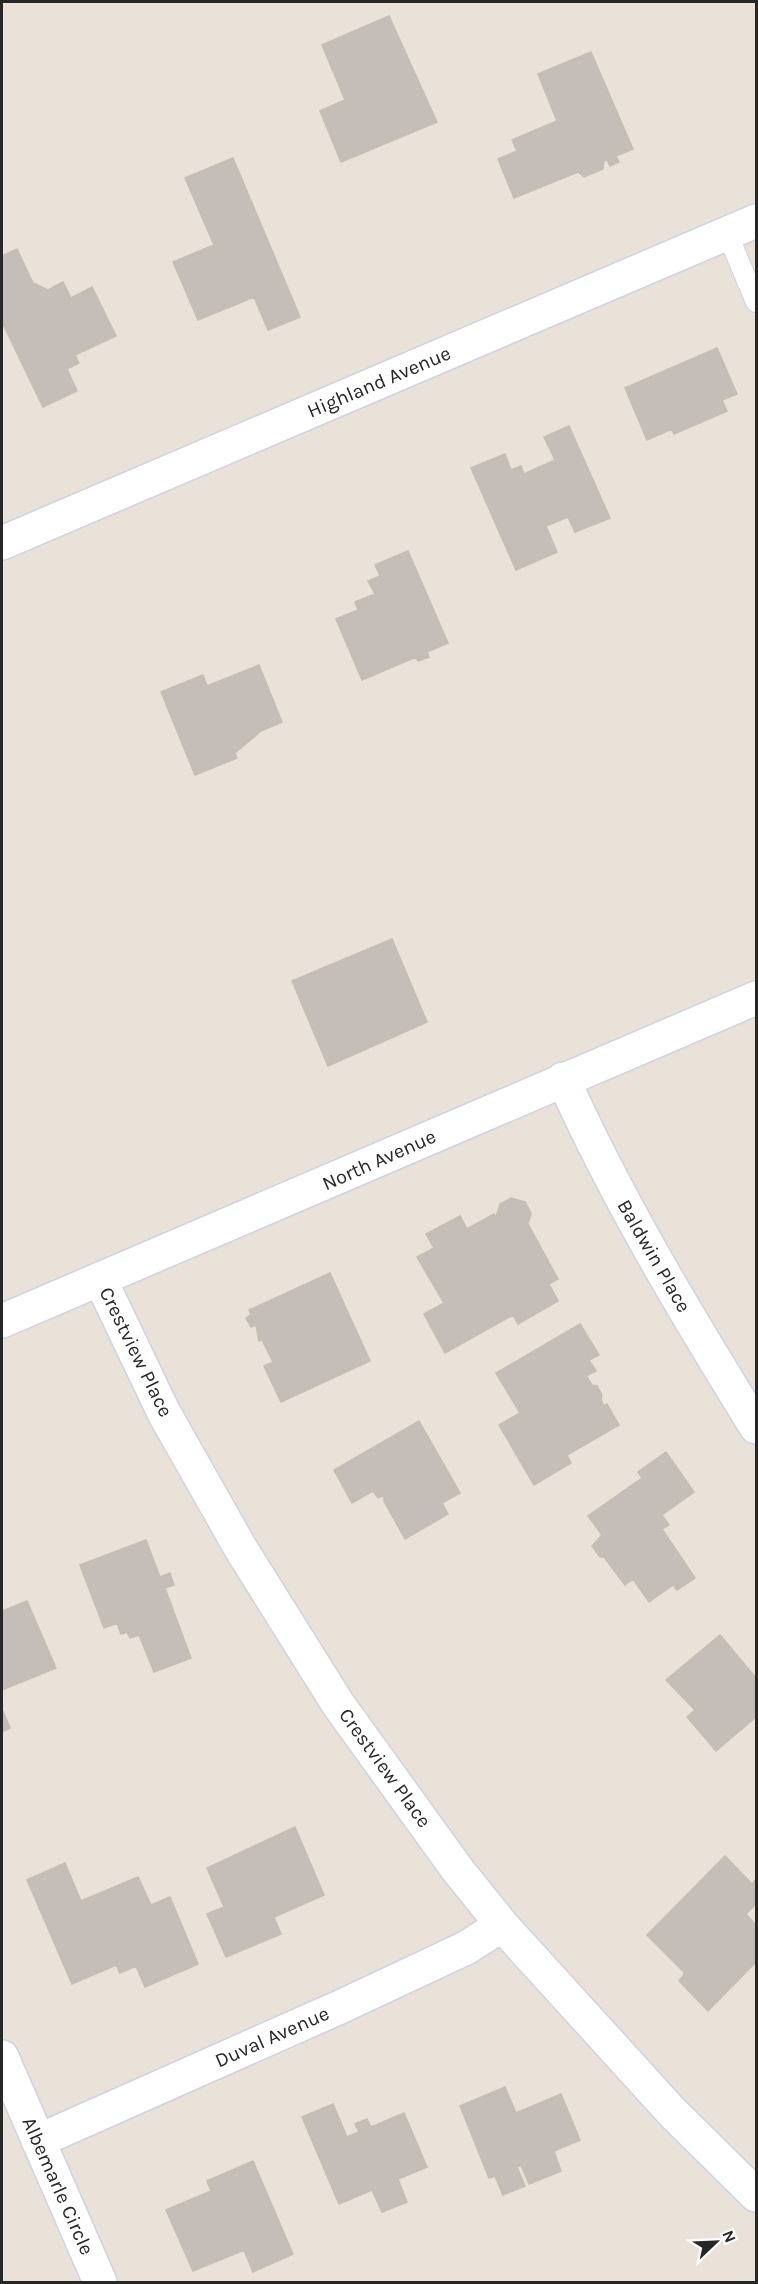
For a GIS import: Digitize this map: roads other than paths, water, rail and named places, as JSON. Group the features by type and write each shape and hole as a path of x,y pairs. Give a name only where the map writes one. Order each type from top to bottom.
{"street":[{"name":"Highland Avenue","path":"2,543 742,227"},
{"name":"North Avenue","path":"2,1321 756,998"},
{"name":"Baldwin Place","path":"563,1079 597,1155 670,1288 756,1427"},
{"name":"Crestview Place","path":"100,1279 164,1413 259,1578 338,1704 457,1869 502,1925 672,2112 756,2195"},
{"name":"Duval Avenue","path":"38,2141 340,2007 466,1948 502,1925"},
{"name":"Albemarle Circle","path":"2,2057 100,2283"}],"lane":[{"path":"742,227 756,302"}]}
